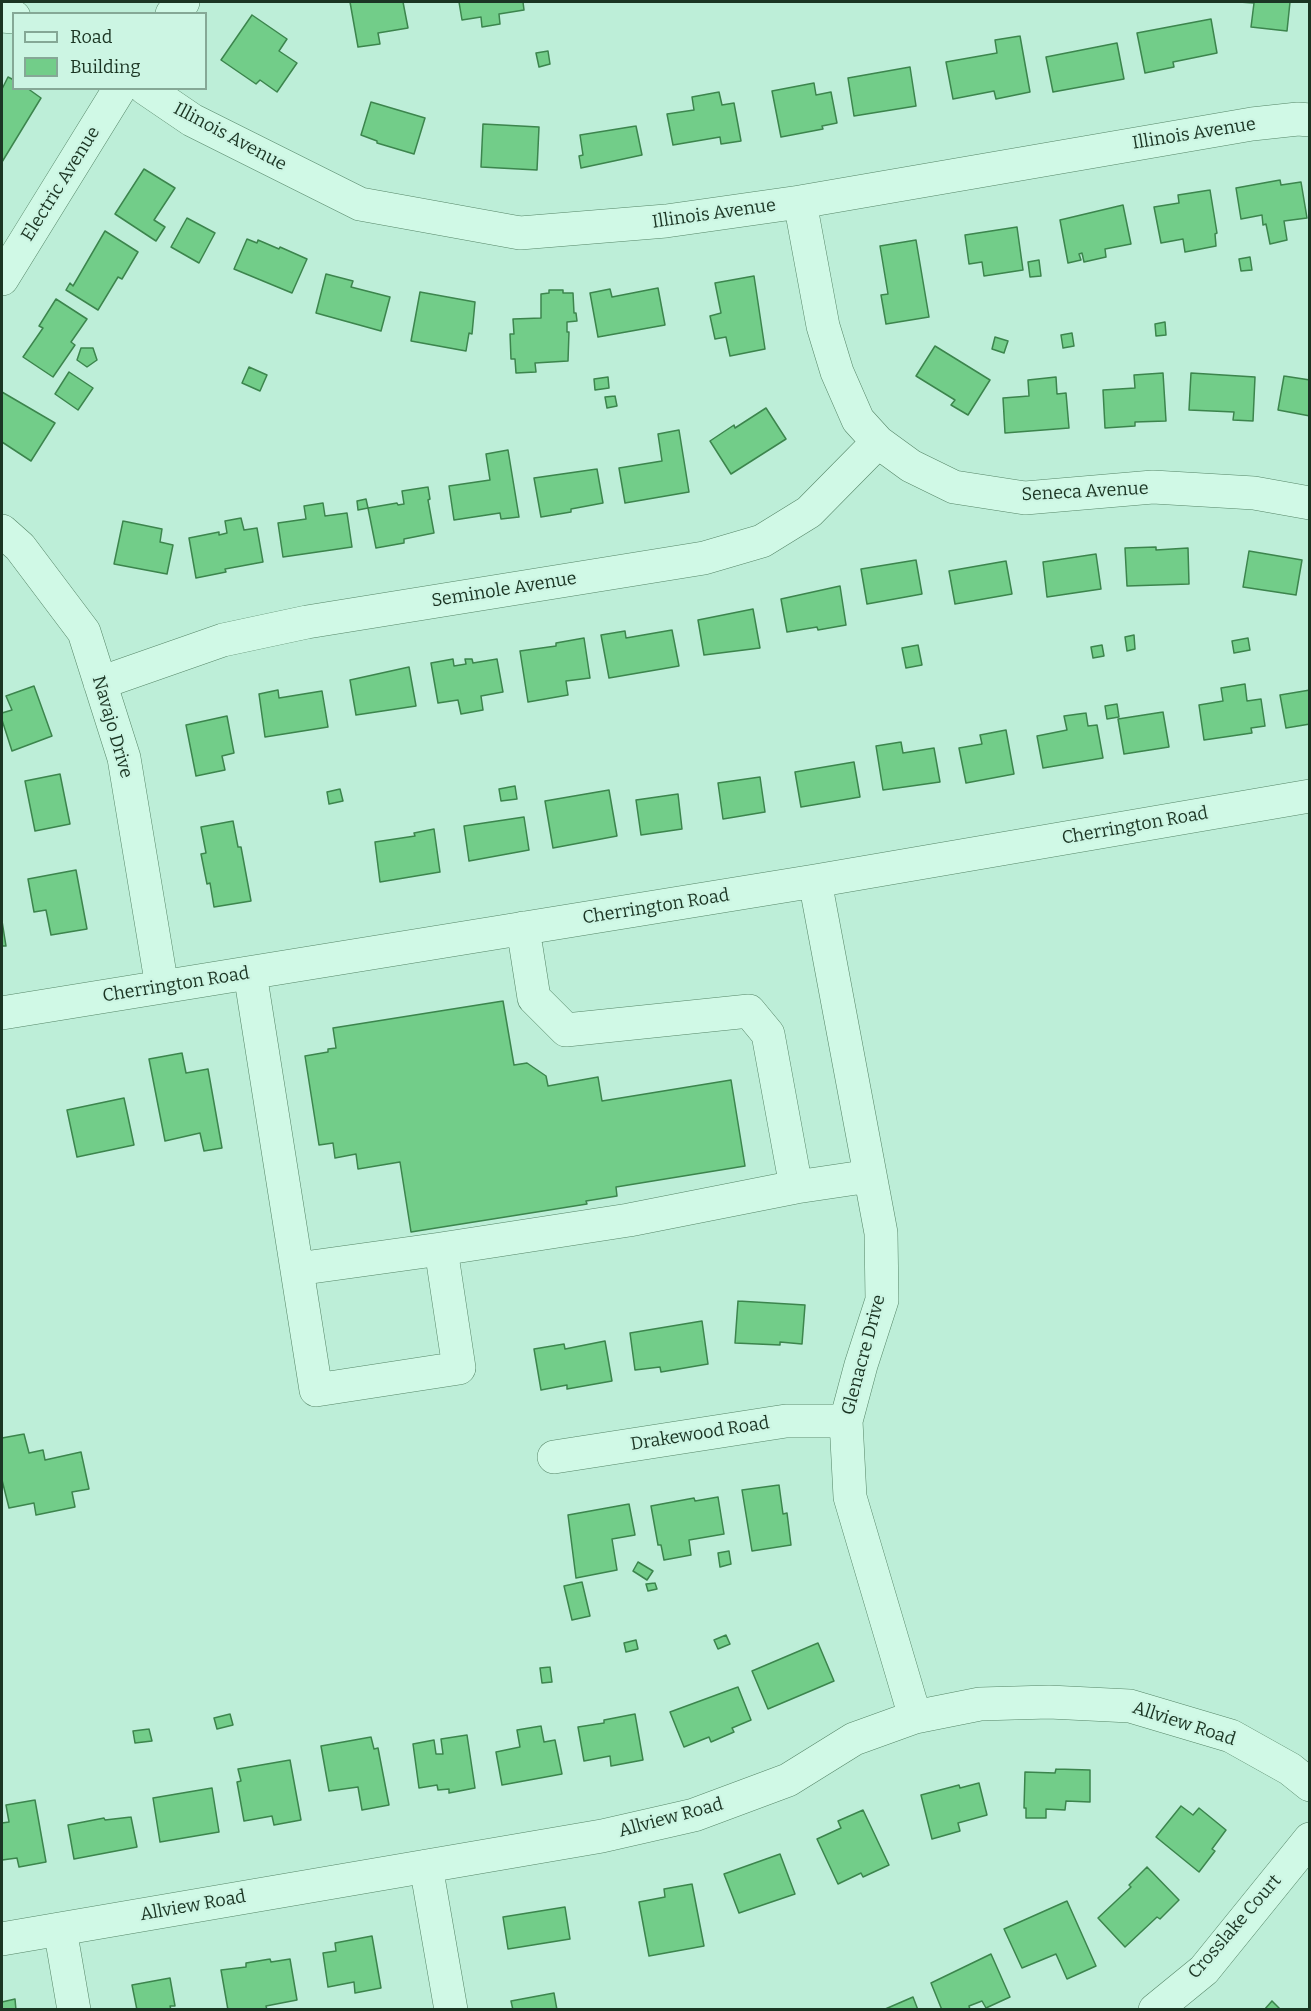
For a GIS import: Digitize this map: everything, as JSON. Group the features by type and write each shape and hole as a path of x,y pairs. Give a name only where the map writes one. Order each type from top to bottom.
{"street":[{"name":"Electric Avenue","path":"2,279 119,90"},
{"name":"Illinois Avenue","path":"148,90 192,120 360,204 520,233 666,221 800,202 1252,124 1298,119 1310,120"},
{"name":"Seneca Avenue","path":"800,202 823,326 837,372 858,420 878,442 911,466 954,487 1025,498 1153,488 1254,493 1310,503"},
{"name":"Seminole Avenue","path":"100,683 223,640 307,622 704,558 762,542 809,512 878,442"},
{"name":"Navajo Drive","path":"2,531 20,547 84,632 124,758 162,987"},
{"name":"Cherrington Road","path":"2,1013 815,881 1310,796"},
{"name":"Glenacre Drive","path":"815,881 881,1233 882,1300 846,1421 850,1497 915,1717"},
{"path":"523,928 534,998 566,1030 749,1011 768,1034 796,1187"},
{"path":"250,973 316,1390 459,1368 441,1249"},
{"path":"297,1269 629,1220 796,1187 870,1176"},
{"name":"Drakewood Road","path":"554,1456 786,1420 846,1421"},
{"name":"Allview Road","path":"2,1939 602,1836 694,1815 788,1780 854,1739 915,1717 980,1704 1048,1702 1130,1706 1231,1736 1290,1769 1310,1785"},
{"name":"Crosslake Court","path":"1155,2010 1204,1970 1310,1839"},
{"path":"426,1866 451,2010"},
{"path":"60,1929 74,2010"}],"building":[{"path":"350,2 403,2 408,28 378,33 380,44 358,47"},
{"path":"459,2 523,2 524,10 499,14 500,24 482,27 481,17 462,20"},
{"path":"1239,2 1290,2 1287,31 1251,27 1254,3"},
{"path":"252,15 287,39 279,51 297,63 277,92 260,80 256,84 221,60"},
{"path":"1211,19 1217,53 1173,62 1174,67 1145,73 1137,33"},
{"path":"1020,36 1030,92 996,99 994,91 953,99 946,62 997,53 995,40"},
{"path":"1117,43 1124,79 1053,92 1046,57"},
{"path":"548,51 550,64 539,67 536,53"},
{"path":"910,67 916,106 854,116 848,78"},
{"path":"8,77 12,79 12,90 30,90 41,98 2,162 2,89"},
{"path":"814,83 816,95 831,92 837,123 822,126 823,129 781,137 772,91"},
{"path":"719,92 722,105 734,103 741,141 721,144 720,137 673,145 667,114 694,110 692,97"},
{"path":"371,102 425,118 414,154 377,143 361,135"},
{"path":"483,124 539,127 537,170 481,167"},
{"path":"636,126 642,155 581,168 579,156 583,155 580,135"},
{"path":"144,169 175,188 154,220 165,227 156,241 115,214"},
{"path":"1280,180 1281,185 1301,182 1307,218 1284,221 1287,240 1270,244 1262,215 1241,219 1236,188"},
{"path":"1210,190 1217,233 1215,234 1216,246 1185,252 1183,239 1161,243 1154,207 1179,203 1178,195"},
{"path":"1123,205 1131,244 1105,249 1106,257 1084,262 1082,253 1079,254 1081,260 1068,263 1060,220"},
{"path":"187,218 215,233 199,263 171,247"},
{"path":"1017,227 1023,270 984,276 982,262 969,264 965,235"},
{"path":"105,231 138,252 122,279 118,277 98,310 66,290 70,283 73,286"},
{"path":"247,239 257,243 258,240 279,249 280,247 307,259 292,293 234,269"},
{"path":"916,240 929,317 886,324 881,295 888,294 880,246"},
{"path":"1250,257 1252,270 1241,271 1239,259"},
{"path":"1039,260 1041,276 1030,277 1028,262"},
{"path":"326,274 353,281 351,287 390,297 381,331 316,313"},
{"path":"754,276 765,349 730,356 726,337 715,339 710,316 721,313 715,283"},
{"path":"658,288 665,325 598,337 590,293 610,289 612,297"},
{"path":"549,290 573,293 574,313 576,313 577,321 567,322 568,361 535,363 536,372 516,373 515,359 511,359 510,334 514,334 513,319 541,318 541,294 549,293"},
{"path":"420,292 475,302 472,334 469,333 466,351 411,341"},
{"path":"56,299 87,319 71,342 75,345 53,377 23,357 43,328 39,326"},
{"path":"1165,322 1166,335 1156,336 1155,324"},
{"path":"1072,333 1074,346 1063,348 1061,335"},
{"path":"995,337 1008,341 1004,353 992,349"},
{"path":"935,346 990,380 968,415 951,405 955,400 916,376"},
{"path":"81,348 93,348 97,360 87,367 77,360"},
{"path":"249,367 267,375 260,391 242,383"},
{"path":"69,372 93,388 78,410 55,394"},
{"path":"1163,373 1166,421 1135,422 1135,426 1105,428 1103,390 1135,388 1134,375"},
{"path":"1191,373 1255,377 1253,421 1233,420 1234,412 1189,410"},
{"path":"1284,376 1310,380 1310,416 1278,410"},
{"path":"608,377 609,388 595,390 594,379"},
{"path":"1056,377 1057,394 1066,393 1069,428 1005,433 1003,398 1029,396 1028,380"},
{"path":"2,392 55,423 31,461 2,442"},
{"path":"615,396 617,406 607,408 605,397"},
{"path":"766,408 786,439 731,474 710,441"},
{"path":"679,430 689,492 625,503 619,468 662,461 658,434"},
{"path":"508,450 519,517 501,519 500,513 454,520 449,486 490,480 486,454"},
{"path":"597,469 603,503 541,517 534,478"},
{"path":"428,487 434,533 404,539 404,543 376,548 368,508 404,504 402,491"},
{"path":"366,499 368,508 358,510 357,501"},
{"path":"323,503 325,516 347,513 352,547 283,557 278,523 306,519 304,506"},
{"path":"241,518 244,530 257,528 263,562 225,569 226,572 196,578 189,538 219,532 219,535 227,533 225,521"},
{"path":"123,521 162,529 160,542 173,545 167,574 114,564"},
{"path":"1156,547 1156,550 1188,548 1189,584 1127,586 1125,548"},
{"path":"1249,551 1302,560 1296,595 1243,587"},
{"path":"1096,554 1101,589 1047,597 1043,562"},
{"path":"916,560 922,594 867,604 861,569"},
{"path":"1006,561 1012,594 955,604 949,571"},
{"path":"840,586 846,625 787,632 781,599"},
{"path":"753,609 760,648 704,655 698,620"},
{"path":"672,630 679,666 609,678 601,635 625,631 626,638"},
{"path":"1134,635 1135,649 1127,651 1125,637"},
{"path":"584,638 590,678 566,681 568,695 528,702 520,651 556,646 556,643"},
{"path":"1248,638 1250,650 1234,653 1232,641"},
{"path":"918,645 922,665 906,668 902,648"},
{"path":"1102,645 1104,656 1093,658 1091,647"},
{"path":"453,659 454,666 466,664 465,659 472,659 473,663 497,659 503,692 481,696 483,710 461,714 458,700 438,703 431,663"},
{"path":"409,667 416,706 356,715 350,680"},
{"path":"1245,684 1247,701 1261,699 1265,726 1251,728 1252,733 1204,740 1199,705 1223,701 1221,688"},
{"path":"34,686 52,736 12,751 2,720 2,713 12,710 6,696"},
{"path":"278,690 279,698 322,691 328,727 265,737 259,694"},
{"path":"1310,690 1310,724 1286,728 1280,695"},
{"path":"1117,704 1119,717 1107,719 1105,706"},
{"path":"1163,712 1169,747 1124,754 1118,719"},
{"path":"1086,713 1088,726 1097,725 1103,758 1043,768 1037,736 1067,730 1064,716"},
{"path":"227,716 234,753 222,756 225,770 196,776 186,725"},
{"path":"1006,730 1014,774 966,783 959,748 982,744 980,735"},
{"path":"901,742 903,753 934,748 940,782 883,790 876,746"},
{"path":"854,762 860,797 801,807 795,772"},
{"path":"60,774 70,824 35,831 25,781"},
{"path":"760,777 765,812 723,819 718,783"},
{"path":"515,786 517,799 501,801 499,789"},
{"path":"340,789 343,801 329,804 327,792"},
{"path":"609,790 617,836 553,848 545,801"},
{"path":"678,794 682,829 641,835 636,800"},
{"path":"524,817 529,850 469,861 464,826"},
{"path":"233,821 238,847 241,847 251,901 214,907 210,883 207,884 201,854 206,853 201,827"},
{"path":"434,829 440,872 380,882 375,842 415,836 414,833"},
{"path":"76,870 87,929 51,935 46,910 34,912 28,879"},
{"path":"2,921 6,946 2,946"},
{"path":"503,1001 514,1065 527,1063 546,1076 548,1086 598,1077 602,1101 731,1080 745,1166 616,1187 617,1196 586,1201 587,1204 411,1232 400,1162 358,1169 356,1154 335,1158 333,1143 319,1145 305,1056 328,1052 328,1049 336,1048 333,1028"},
{"path":"182,1053 186,1073 208,1069 222,1148 204,1151 200,1133 165,1141 149,1059"},
{"path":"124,1098 134,1145 77,1157 67,1110"},
{"path":"738,1301 805,1305 802,1344 735,1343"},
{"path":"702,1321 708,1364 661,1372 660,1367 635,1370 630,1333"},
{"path":"605,1341 612,1381 567,1389 567,1385 541,1390 534,1349 564,1344 565,1349"},
{"path":"24,1434 29,1453 43,1450 45,1460 81,1452 89,1489 72,1492 75,1507 36,1515 34,1503 9,1508 2,1480 2,1438"},
{"path":"779,1485 783,1514 787,1513 791,1545 752,1551 742,1490"},
{"path":"718,1497 724,1534 689,1540 691,1555 664,1560 661,1545 658,1545 651,1506 694,1498 695,1501"},
{"path":"629,1504 635,1535 612,1539 617,1570 576,1578 568,1515"},
{"path":"729,1551 731,1564 720,1567 718,1553"},
{"path":"638,1562 653,1571 647,1580 633,1571"},
{"path":"582,1582 590,1616 572,1620 564,1586"},
{"path":"655,1583 657,1589 648,1591 646,1584"},
{"path":"726,1635 730,1644 718,1649 714,1640"},
{"path":"636,1640 638,1649 626,1652 624,1643"},
{"path":"818,1643 834,1681 768,1709 752,1671"},
{"path":"550,1667 552,1682 542,1683 540,1668"},
{"path":"738,1687 751,1720 732,1728 734,1732 711,1742 709,1737 684,1747 670,1712"},
{"path":"230,1714 233,1725 217,1729 214,1718"},
{"path":"635,1714 643,1760 611,1766 610,1756 584,1761 578,1727 604,1723 604,1720"},
{"path":"541,1726 544,1742 555,1740 562,1774 502,1785 496,1752 520,1747 517,1730"},
{"path":"149,1729 152,1741 135,1743 133,1731"},
{"path":"467,1735 475,1788 449,1793 449,1789 438,1790 437,1785 419,1788 413,1744 434,1740 436,1754 443,1754 441,1739"},
{"path":"371,1737 374,1749 378,1748 389,1805 362,1810 358,1787 329,1791 321,1746"},
{"path":"290,1760 301,1820 274,1825 272,1816 244,1821 237,1782 241,1781 238,1769"},
{"path":"1056,1769 1090,1770 1090,1802 1066,1801 1065,1810 1046,1809 1046,1818 1026,1818 1025,1772 1055,1773"},
{"path":"979,1783 987,1815 958,1823 960,1831 932,1839 921,1795 959,1785 960,1788"},
{"path":"212,1788 219,1832 160,1842 153,1798"},
{"path":"35,1800 46,1862 19,1867 17,1858 2,1860 2,1823 9,1822 6,1805"},
{"path":"1181,1806 1193,1815 1199,1808 1226,1830 1212,1849 1215,1851 1199,1872 1156,1837"},
{"path":"863,1810 889,1865 863,1877 861,1873 838,1884 817,1839 841,1828 838,1821"},
{"path":"131,1817 137,1847 74,1859 68,1825 104,1818 105,1820"},
{"path":"780,1854 795,1894 739,1913 724,1874"},
{"path":"1147,1867 1179,1900 1160,1919 1157,1917 1125,1947 1098,1918 1131,1887 1129,1885"},
{"path":"692,1884 704,1946 649,1956 639,1902 665,1897 664,1889"},
{"path":"1067,1901 1096,1966 1067,1979 1056,1954 1022,1968 1004,1929"},
{"path":"565,1907 570,1939 508,1949 503,1917"},
{"path":"372,1936 381,1988 355,1993 354,1982 328,1987 323,1953 336,1951 335,1943"},
{"path":"991,1954 1010,1997 986,2008 982,2001 969,2006 970,2010 942,2010 931,1983"},
{"path":"270,1959 271,1962 290,1959 297,2000 266,2006 267,2010 228,2010 221,1970 246,1967 246,1963"},
{"path":"170,1978 175,2006 170,2006 171,2010 137,2010 132,1985"},
{"path":"554,1993 557,2010 513,2010 511,2001"},
{"path":"913,1997 918,2010 883,2010"},
{"path":"15,1999 16,2010 2,2010 2,2002"},
{"path":"1272,2001 1281,2010 1264,2010"}]}
